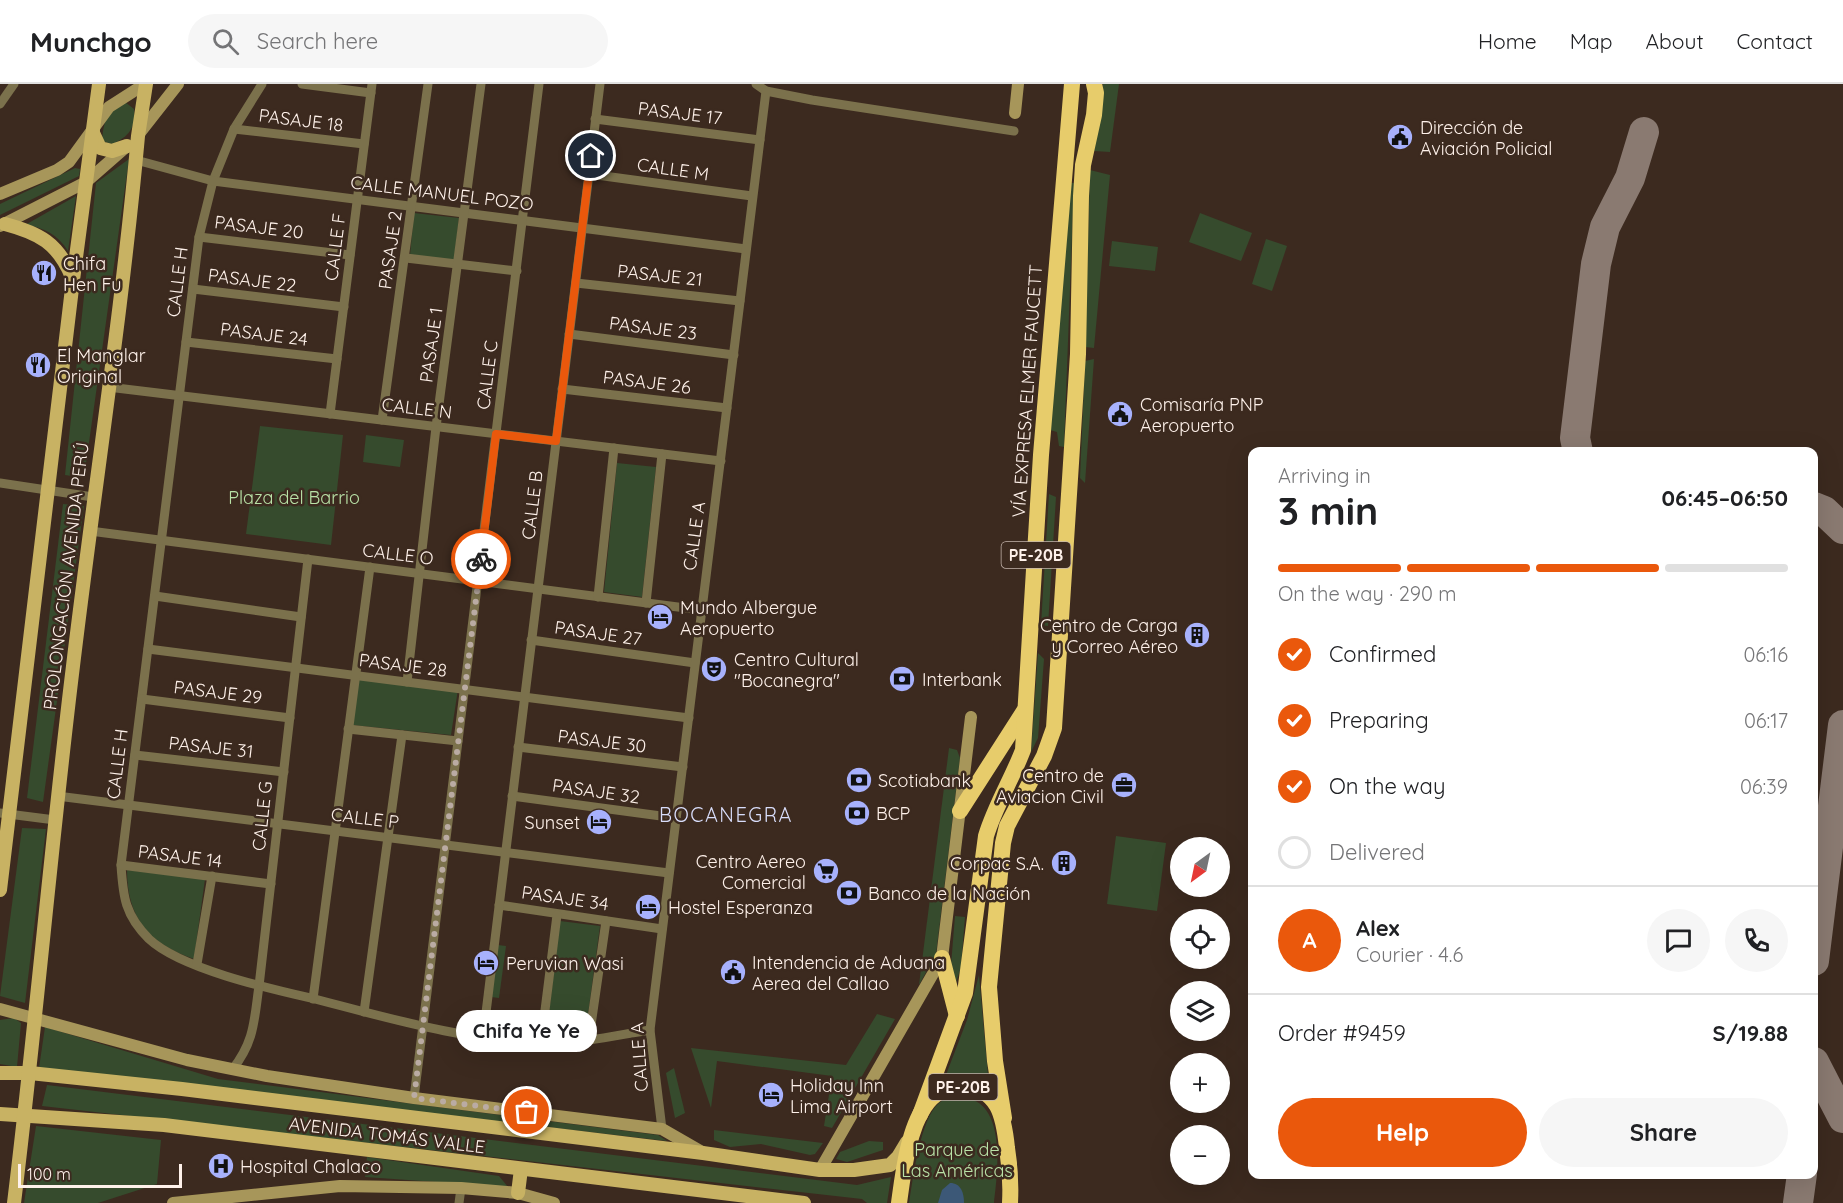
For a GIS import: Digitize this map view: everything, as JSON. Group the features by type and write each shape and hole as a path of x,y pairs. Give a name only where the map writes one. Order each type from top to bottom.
{"highway":[{"name":"VÍA EXPRESA ELMER FAUCETT","path":"917,1121 965,993 986,836 1023,750 1044,420 1072,84"},
{"name":"PE-20B","path":"1010,1203 1011,1181 995,1061 989,975 1004,835 1044,756 1054,729 1078,354 1081,196 1083,165 1094,115 1095,84"},
{"path":"960,811 1026,708"},
{"path":"942,958 957,1016"},
{"name":"PE-20B","path":"899,1203 904,1171 917,1121 935,1095 959,1087 975,1089 990,1097 1004,1118"}],"main road":[{"name":"PROLONGACIÓN AVENIDA PERÚ","path":"0,890 5,813 99,84"},
{"name":"PROLONGACIÓN AVENIDA PERÚ","path":"14,1203 30,1073 57,796 146,84"},
{"path":"0,194 57,170 75,156 93,131 100,116 109,107 146,84"},
{"path":"2,225 86,182 138,136 178,84"},
{"path":"1015,113 1018,84"},
{"path":"93,131 100,148 106,151 127,146"},
{"path":"2,225 36,234 50,243 64,257 73,280"},
{"path":"820,1170 942,958 971,717"},
{"name":"AVENIDA TOMÁS VALLE","path":"0,1009 34,1016 186,1060 232,1070 414,1098 662,1129 704,1153"},
{"name":"AVENIDA TOMÁS VALLE","path":"0,1073 30,1073 704,1153 820,1170 854,1170 890,1164 898,1157 917,1121"},
{"name":"AVENIDA TOMÁS VALLE","path":"0,1114 164,1125 804,1203"},
{"path":"518,1193 521,1169"},
{"path":"173,1203 340,1186 461,1188 518,1193 554,1203"}],"street":[{"path":"0,104 14,84"},
{"name":"CALLE H","path":"262,84 234,129 213,181 199,237 121,865 123,897 129,913 140,928 159,946 197,964 259,986 423,1028 541,1042 589,1040 650,1030"},
{"path":"302,84 371,89"},
{"name":"PASAJE 2","path":"382,420 406,258 428,84"},
{"name":"PASAJE 1","path":"407,682 436,427 466,213 481,84"},
{"name":"CALLE C","path":"414,1098 539,84"},
{"name":"CALLE B","path":"483,1036 600,84"},
{"path":"756,84 766,91 1014,131"},
{"name":"CALLE F","path":"330,414 371,89"},
{"name":"CALLE A","path":"662,1129 650,1030 766,91"},
{"name":"PASAJE 17","path":"595,119 760,140"},
{"name":"PASAJE 18","path":"234,129 364,144"},
{"name":"CALLE MANUEL POZO","path":"136,160 213,181 746,249"},
{"name":"CALLE M","path":"589,174 752,196"},
{"name":"PASAJE 20","path":"199,237 351,255"},
{"path":"406,258 517,271"},
{"name":"PASAJE 21","path":"576,282 740,301"},
{"name":"PASAJE 22","path":"193,290 344,307"},
{"name":"PASAJE 23","path":"569,334 734,355"},
{"name":"PASAJE 24","path":"186,342 337,359"},
{"name":"CALLE N","path":"108,387 721,461"},
{"name":"PASAJE 26","path":"562,389 727,408"},
{"path":"598,597 614,448"},
{"path":"646,603 662,454"},
{"path":"0,483 93,497"},
{"name":"CALLE O","path":"90,531 701,610"},
{"name":"CALLE G","path":"232,1070 246,1053 251,1039 259,986 308,559"},
{"path":"313,999 370,567"},
{"path":"154,596 301,617"},
{"name":"PASAJE 27","path":"531,640 695,663"},
{"name":"PASAJE 28","path":"148,649 689,718"},
{"name":"PASAJE 29","path":"142,699 290,718"},
{"path":"348,729 458,741"},
{"path":"364,1012 402,735"},
{"name":"PASAJE 30","path":"518,747 683,767"},
{"name":"PASAJE 31","path":"135,756 284,772"},
{"name":"CALLE P","path":"57,796 669,873"},
{"name":"PASAJE 32","path":"512,796 676,818"},
{"path":"5,813 55,820"},
{"name":"PASAJE 14","path":"121,865 271,884"},
{"path":"197,964 212,876"},
{"name":"PASAJE 34","path":"499,905 662,929"},
{"path":"541,1042 557,915"},
{"path":"589,1040 606,921"},
{"path":"459,1203 461,1188"}],"green space":[{"path":"1103,84 1119,84 1110,152 1094,151"},
{"path":"125,102 134,109 134,121 130,131 112,144 102,141 107,118 114,109"},
{"path":"129,159 84,478 65,475 96,183"},
{"path":"75,168 80,169 79,176 0,215 0,204"},
{"path":"1090,170 1110,175 1094,348 1085,347"},
{"path":"1071,183 1074,183 1064,447 1059,446 1057,432 1050,430"},
{"path":"76,196 68,251 60,240 50,233 25,225"},
{"path":"414,213 459,218 454,260 410,255"},
{"path":"1200,213 1252,233 1241,261 1189,242"},
{"path":"1266,239 1287,246 1272,291 1252,284"},
{"path":"1112,241 1158,247 1155,271 1109,266"},
{"path":"1094,359 1085,483 1080,478 1085,361"},
{"name":"Plaza del Barrio","path":"260,426 343,435 331,545 246,534"},
{"path":"366,435 404,440 400,467 363,462"},
{"path":"617,463 656,467 642,597 604,592"},
{"path":"1049,494 1056,497 1048,626 1041,625"},
{"path":"63,504 84,506 43,802 27,798"},
{"path":"1038,653 1044,659 1038,738 1031,752"},
{"path":"356,678 458,689 451,735 352,725"},
{"path":"949,748 957,750 960,758 936,954 919,985"},
{"path":"22,828 46,829 25,1003 0,996"},
{"path":"1116,836 1166,843 1157,911 1107,904"},
{"path":"127,870 205,879 194,959 165,946 144,927 131,902"},
{"path":"955,916 965,917 961,967 955,986 951,965"},
{"path":"560,921 600,926 585,1037 546,1038"},
{"path":"498,945 506,946 499,998 491,997"},
{"path":"979,975 989,1086 963,1077 944,1080 967,1020"},
{"path":"877,1014 895,1019 832,1128 824,1126 832,1076 717,1061 711,1108 691,1048 846,1065"},
{"path":"14,1018 21,1023 17,1067 0,1064 0,1020"},
{"path":"45,1027 218,1079 658,1135 667,1141 39,1068"},
{"path":"674,1068 685,1113 675,1118 666,1073"},
{"path":"47,1085 857,1185 891,1177 887,1203 867,1203 862,1199 42,1106"},
{"name":"Parque de Las Américas","path":"962,1097 976,1101 987,1111 993,1124 997,1156 994,1203 909,1203 918,1150 932,1111 939,1103 947,1099"},
{"path":"36,1126 161,1140 157,1184 98,1203 24,1203"},
{"path":"714,1130 823,1143 815,1154 810,1155 761,1144 730,1147 714,1140"},
{"path":"869,1141 883,1142 883,1150 847,1162 836,1159 840,1152"},
{"path":"367,1157 499,1176 508,1187 365,1177"}],"water":[{"path":"950,1183 954,1183 961,1189 964,1203 938,1203 942,1190"}],"taxiway":[{"path":"1577,447 1575,438 1596,264 1605,227 1630,178 1644,132"},
{"path":"1818,509 1824,511 1843,529"},
{"path":"1818,928 1843,725"},
{"path":"1818,1070 1843,1118"},
{"path":"1798,1203 1801,1179"}],"way so far":[{"path":"481,559 414,1098 527,1112"}],"place":[{"name":"Dirección de Aviación Policial","path":"1400,137"},
{"name":"Chifa Hen Fu","path":"44,273"},
{"name":"El Manglar Original","path":"38,365"},
{"name":"Comisaría PNP Aeropuerto","path":"1120,414"},
{"name":"Mundo Albergue Aeropuerto","path":"660,617"},
{"name":"Centro de Carga y Correo Aéreo","path":"1197,635"},
{"name":"Centro Cultural \"Bocanegra\"","path":"714,669"},
{"name":"Interbank","path":"902,679"},
{"name":"Scotiabank","path":"859,780"},
{"name":"Centro de Aviacion Civil","path":"1124,785"},
{"name":"BCP","path":"857,813"},
{"name":"Sunset","path":"599,822"},
{"name":"Corpac S.A.","path":"1064,863"},
{"name":"Centro Aereo Comercial","path":"826,871"},
{"name":"Banco de la Nación","path":"849,893"},
{"name":"Hostel Esperanza","path":"648,907"},
{"name":"Peruvian Wasi","path":"486,963"},
{"name":"Intendencia de Aduana Aerea del Callao","path":"733,972"},
{"name":"Holiday Inn Lima Airport","path":"771,1095"},
{"name":"Chifa Ye Ye","path":"527,1112"},
{"name":"Hospital Chalaco","path":"221,1166"}],"district":[{"name":"BOCANEGRA","path":"726,814"}],"route":[{"path":"481,559 496,434 556,441 591,156"}]}
